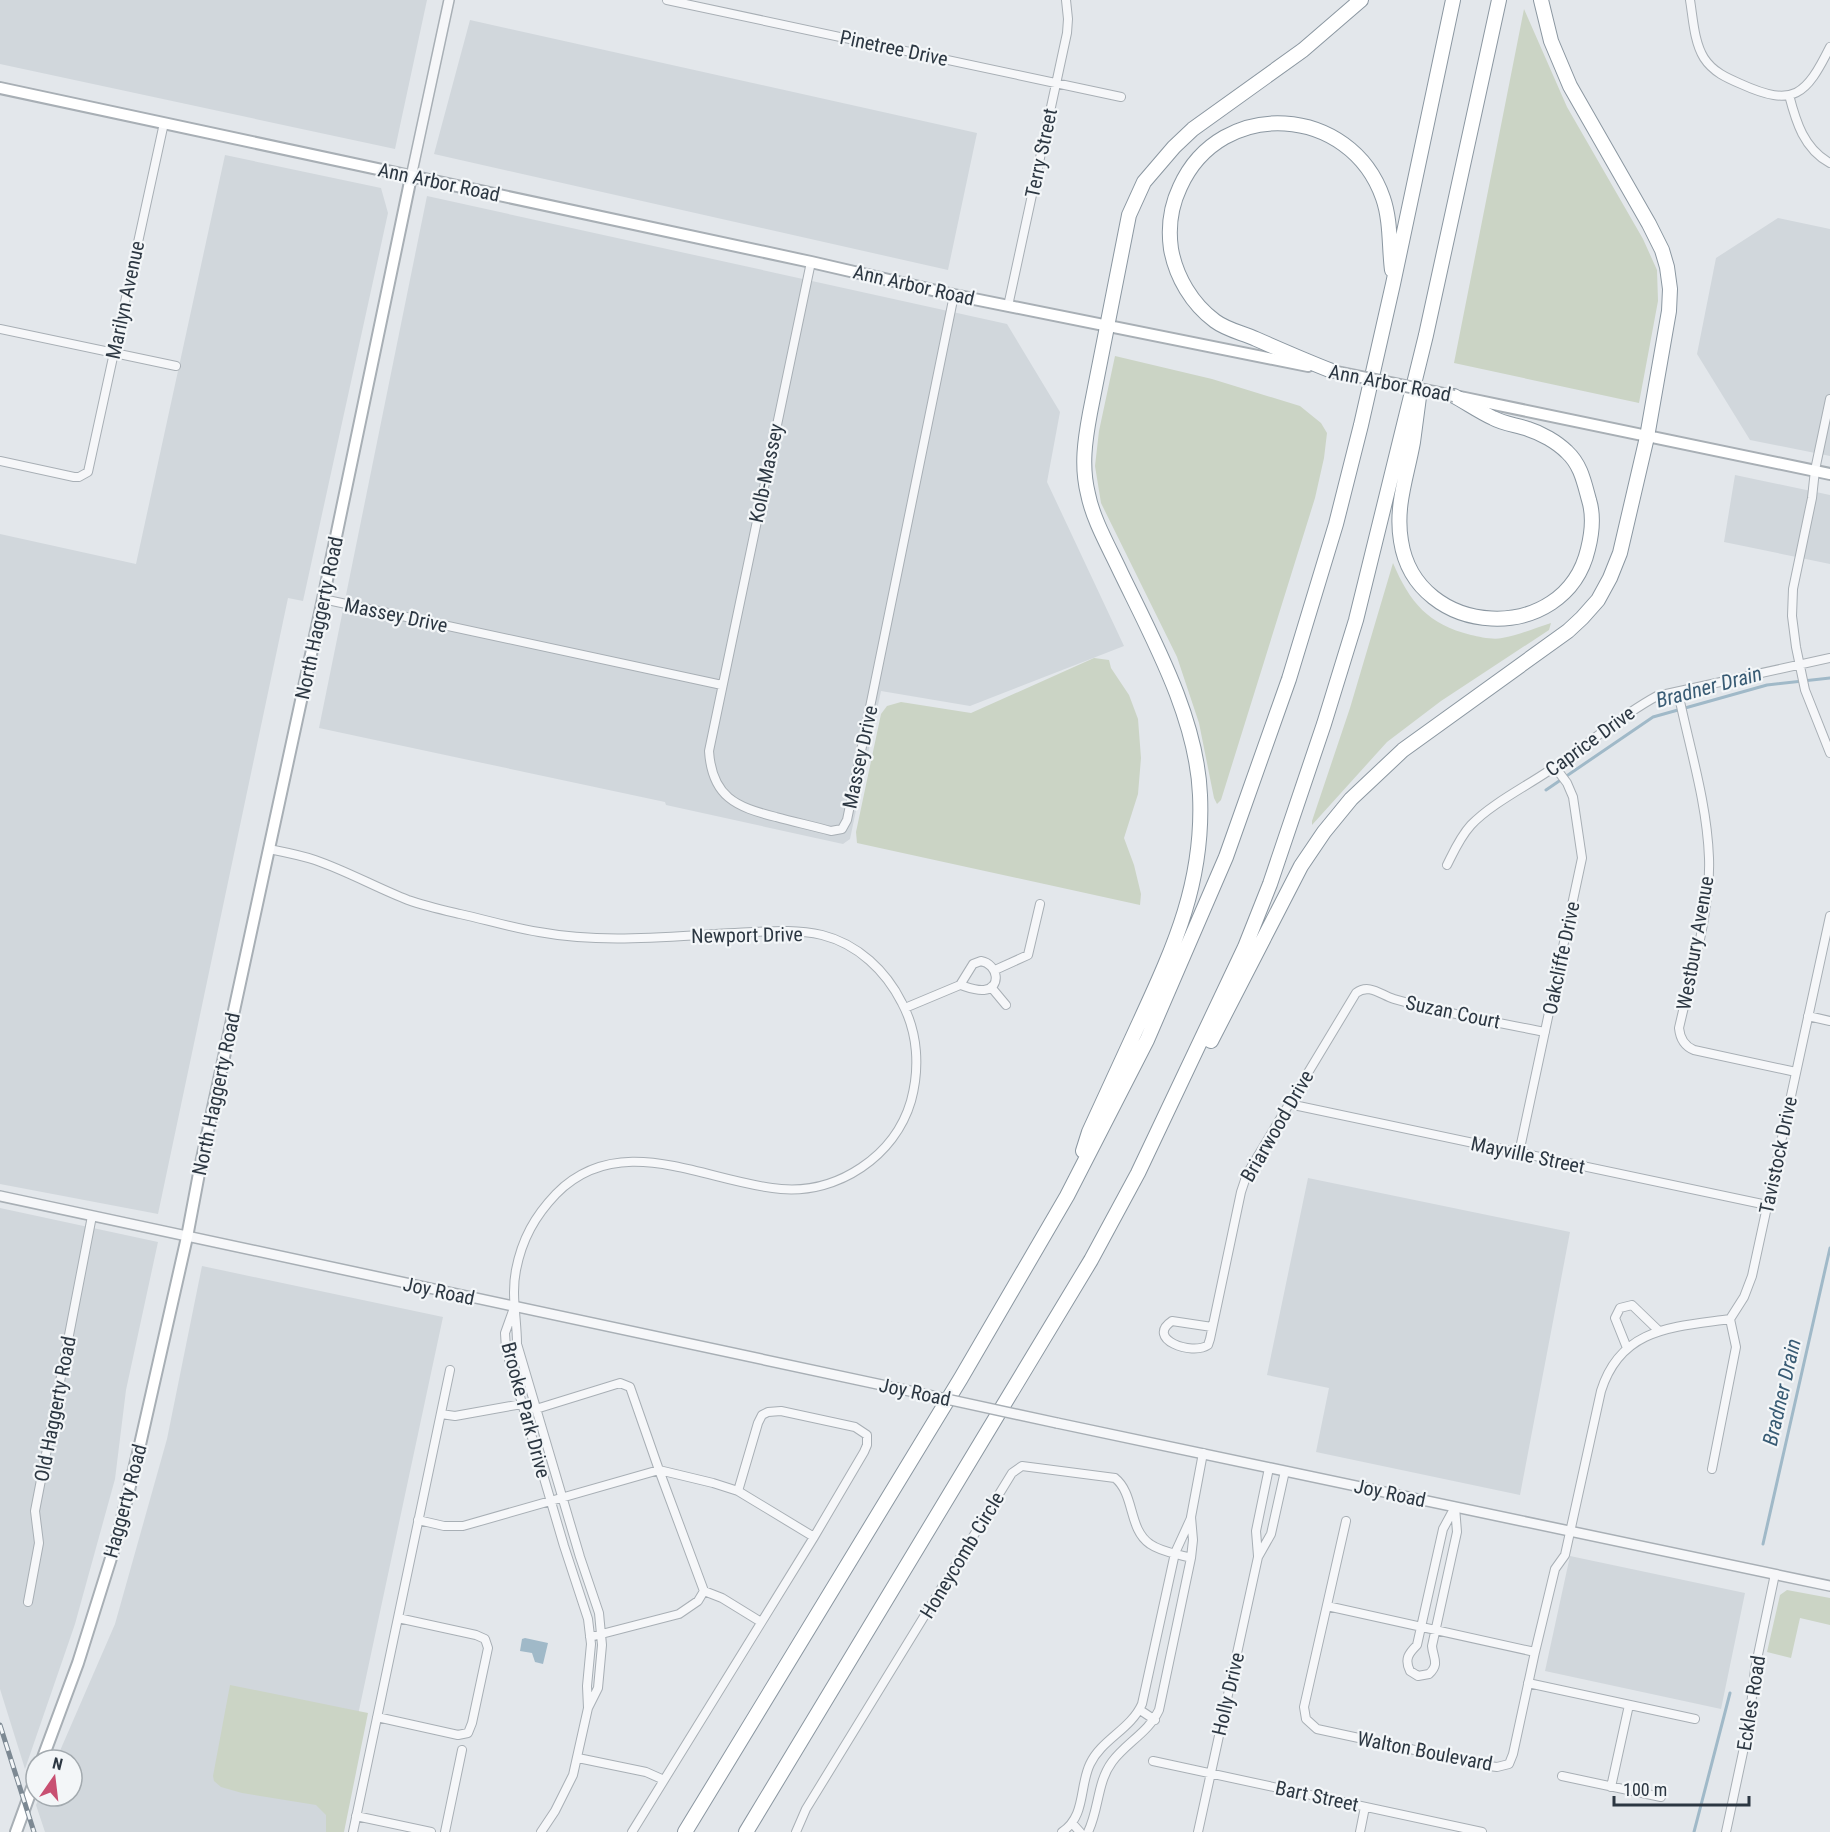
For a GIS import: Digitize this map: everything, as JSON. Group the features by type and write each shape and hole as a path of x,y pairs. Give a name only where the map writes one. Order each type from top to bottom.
{"highway":[{"path":"1067,1196 1089,1132 1166,964 1183,921 1196,865 1200,794 1194,750 1185,717 1156,645 1106,541 1088,496 1084,468 1084,445 1129,215 1144,182 1193,129 1303,50 1361,0"},
{"path":"685,1832 961,1378 1067,1196 1147,1040 1226,857 1289,678 1336,524 1393,284 1453,0"},
{"path":"746,1832 1091,1260 1138,1173 1245,947 1270,884 1356,620 1426,335 1499,0"},
{"path":"1185,1076 1207,1048 1301,866 1324,832 1351,799 1403,750 1568,631 1598,600 1620,553 1647,437 1669,311 1670,289 1667,267 1662,250 1649,224 1570,86 1551,41 1541,0"},
{"path":"1332,371 1215,321 1193,300 1173,260 1170,225 1177,194 1193,164 1218,141 1249,127 1267,123 1298,124 1315,128 1332,136 1360,158 1376,181 1383,197 1393,284"},
{"path":"1426,335 1413,442 1398,511 1404,554 1414,575 1424,588 1448,607 1477,618 1491,620 1526,615 1555,600 1568,588 1584,563 1591,538 1592,518 1583,473 1567,452 1547,438 1530,429 1494,419 1454,396"}],"main road":[{"name":"Ann Arbor Road","path":"0,88 812,262 954,295 1830,474"},
{"name":"North Haggerty Road","path":"187,1237 411,177"},
{"name":"Haggerty Road","path":"46,1748 78,1663 117,1539 187,1237"},
{"path":"16,1832 25,1808"}],"street":[{"name":"North Haggerty Road","path":"411,177 449,0"},
{"name":"Pinetree Drive","path":"667,0 1121,97"},
{"name":"Terry Street","path":"1008,306 1067,33 1066,0"},
{"path":"1690,0 1699,47 1710,66 1722,76 1764,95 1777,97 1799,92 1812,80 1830,47"},
{"path":"1789,95 1802,135 1813,151 1830,163"},
{"name":"Marilyn Avenue","path":"0,461 74,477 84,475 90,466 164,123"},
{"name":"Kolb-Massey","path":"722,685 812,262"},
{"name":"Massey Drive","path":"323,599 722,685 709,751 711,772 722,792 733,802 748,810 831,831 842,829 847,820 954,295"},
{"path":"0,328 176,366"},
{"path":"1830,399 1793,589 1793,631 1811,707 1830,753"},
{"name":"Caprice Drive","path":"1447,865 1458,843 1471,825 1485,813 1555,767 1640,705 1658,696 1830,658"},
{"name":"Westbury Avenue","path":"1678,692 1704,810 1709,859 1706,903 1680,1034 1685,1044 1694,1050 1796,1072"},
{"name":"Oakcliffe Drive","path":"1519,1153 1582,858 1573,797 1567,783 1555,767"},
{"name":"Newport Drive","path":"269,849 315,860 415,903 542,933 598,939 789,930 823,935 848,945 873,963 891,983 906,1008 914,1034 916,1052 915,1079 910,1103 903,1121 891,1140 865,1165 833,1182 795,1189 775,1188 661,1163 642,1161 622,1162 590,1171 562,1188 545,1205 527,1232 515,1274 514,1307"},
{"path":"995,970 1028,955 1040,904"},
{"name":"Tavistock Drive","path":"1730,1319 1749,1287 1830,916"},
{"path":"906,1008 960,985 983,990 991,987 995,981 995,970 986,962 977,962 969,969 960,985"},
{"path":"991,987 1006,1005"},
{"name":"Suzan Court","path":"1362,989 1370,989 1394,999 1545,1032"},
{"name":"Briarwood Drive","path":"1212,1328 1172,1321 1167,1324 1164,1332 1171,1344 1202,1349 1209,1342 1212,1328 1243,1183 1251,1166 1356,993 1362,989"},
{"path":"1808,1016 1830,1020"},
{"name":"Mayville Street","path":"1289,1104 1767,1205"},
{"name":"Joy Road","path":"0,1196 1830,1586"},
{"name":"Old Haggerty Road","path":"28,1602 39,1543 34,1511 92,1216"},
{"path":"1627,1348 1615,1318 1620,1308 1632,1305 1659,1331"},
{"name":"Brooke Park Drive","path":"514,1307 504,1337 550,1500 584,1603 590,1637 588,1708 578,1758 568,1787 541,1832"},
{"name":"Brooke Park Drive","path":"514,1307 517,1344 595,1601 602,1636 598,1688 588,1708"},
{"path":"1570,1531 1601,1390 1611,1366 1627,1348 1639,1339 1659,1331 1674,1326 1730,1319 1736,1347 1712,1469"},
{"path":"352,1832 450,1370"},
{"path":"441,1414 455,1416 522,1404 536,1409 621,1383 626,1384 633,1391 659,1470 704,1591 722,1598 760,1622"},
{"path":"632,1832 814,1538 864,1452 868,1440 867,1435 855,1427 781,1411 768,1412 762,1415 758,1423 738,1491"},
{"path":"1062,1832 1072,1823 1079,1806 1088,1766 1094,1755 1140,1710 1175,1553 1191,1517 1203,1453"},
{"name":"Honeycomb Circle","path":"796,1832 813,1799 1017,1467 1115,1478 1122,1486 1143,1538 1156,1548 1191,1558"},
{"name":"Holly Drive","path":"1198,1832 1258,1557 1256,1531 1269,1468"},
{"path":"418,1520 453,1527 463,1526 659,1470 738,1491 814,1538"},
{"name":"Holly Drive","path":"1258,1557 1271,1534 1285,1471"},
{"path":"1455,1507 1457,1532 1432,1646 1436,1665 1429,1674 1418,1676 1410,1671 1407,1660 1417,1645 1443,1529 1455,1507"},
{"path":"1088,1832 1102,1780 1112,1762 1155,1720 1159,1710 1191,1558 1193,1540 1191,1517"},
{"name":"Walton Boulevard","path":"1346,1521 1304,1707 1306,1719 1317,1729 1489,1766 1509,1764 1513,1754 1555,1569 1565,1555 1570,1531"},
{"path":"1434,1570 1448,1573"},
{"name":"Eckles Road","path":"1726,1832 1749,1724 1755,1669 1775,1574"},
{"path":"590,1637 602,1636 679,1614 698,1601 704,1591"},
{"path":"584,1603 595,1601"},
{"path":"1327,1606 1535,1652"},
{"path":"377,1717 463,1735 471,1729 488,1648 485,1639 398,1618"},
{"path":"1157,1636 1173,1641"},
{"path":"1528,1683 1695,1719"},
{"path":"1611,1787 1629,1705"},
{"path":"1140,1710 1155,1720"},
{"path":"444,1832 462,1750"},
{"path":"578,1758 646,1772 664,1780"},
{"name":"Bart Street","path":"1153,1761 1482,1832"},
{"path":"1086,1776 1102,1780"},
{"path":"1562,1776 1661,1797"},
{"path":"1360,1832 1365,1806"},
{"path":"356,1816 431,1832"},
{"path":"1072,1823 1080,1832"}],"shaded area":[{"path":"0,0 427,0 395,149 0,64"},
{"path":"470,20 977,133 948,270 434,154"},
{"path":"225,155 381,188 388,213 303,601 288,598 158,1214 0,1184 0,534 136,564"},
{"path":"427,196 1007,324 1060,412 1047,482 1124,646 970,706 881,691 850,839 843,844 666,805 665,802 319,728"},
{"path":"1778,218 1830,229 1830,456 1750,440 1697,354 1716,258"},
{"path":"1735,475 1830,495 1830,564 1724,542"},
{"path":"1308,1178 1570,1232 1520,1495 1316,1452 1329,1388 1267,1375"},
{"path":"0,1208 158,1242 126,1390 115,1479 75,1624 32,1748 24,1748 24,1766 0,1689"},
{"path":"202,1266 443,1317 333,1832 45,1832 37,1808 84,1808 84,1748 61,1748 115,1624 167,1439"},
{"path":"1570,1556 1745,1593 1721,1709 1545,1671"}],"green space":[{"path":"1524,9 1567,107 1643,239 1657,270 1658,301 1639,403 1454,363"},
{"path":"1115,356 1212,379 1300,406 1321,423 1327,433 1315,498 1221,800 1217,804 1199,723 1177,657 1101,503 1095,466 1099,431"},
{"path":"1393,563 1406,590 1422,610 1443,625 1475,636 1495,639 1551,623 1549,630 1441,701 1387,742 1312,825 1350,708"},
{"path":"1094,658 1109,660 1111,668 1129,695 1138,719 1141,758 1138,794 1124,838 1141,894 1140,905 857,843 856,832 881,714 887,706 901,702 971,713"},
{"path":"1787,1590 1830,1598 1830,1625 1800,1618 1791,1658 1767,1652 1780,1595"},
{"path":"230,1685 368,1713 344,1832 326,1832 326,1815 316,1805 242,1793 221,1787 214,1781 213,1776"}],"water":[{"path":"522,1639 548,1643 543,1664 535,1662 532,1653 520,1651"}],"waterway":[{"name":"Bradner Drain","path":"1546,790 1653,717 1767,685 1830,678"},
{"name":"Bradner Drain","path":"1763,1544 1830,1248"},
{"name":"Bradner Drain","path":"1694,1832 1730,1693"}],"railway":[{"path":"0,1725 34,1832"}]}
